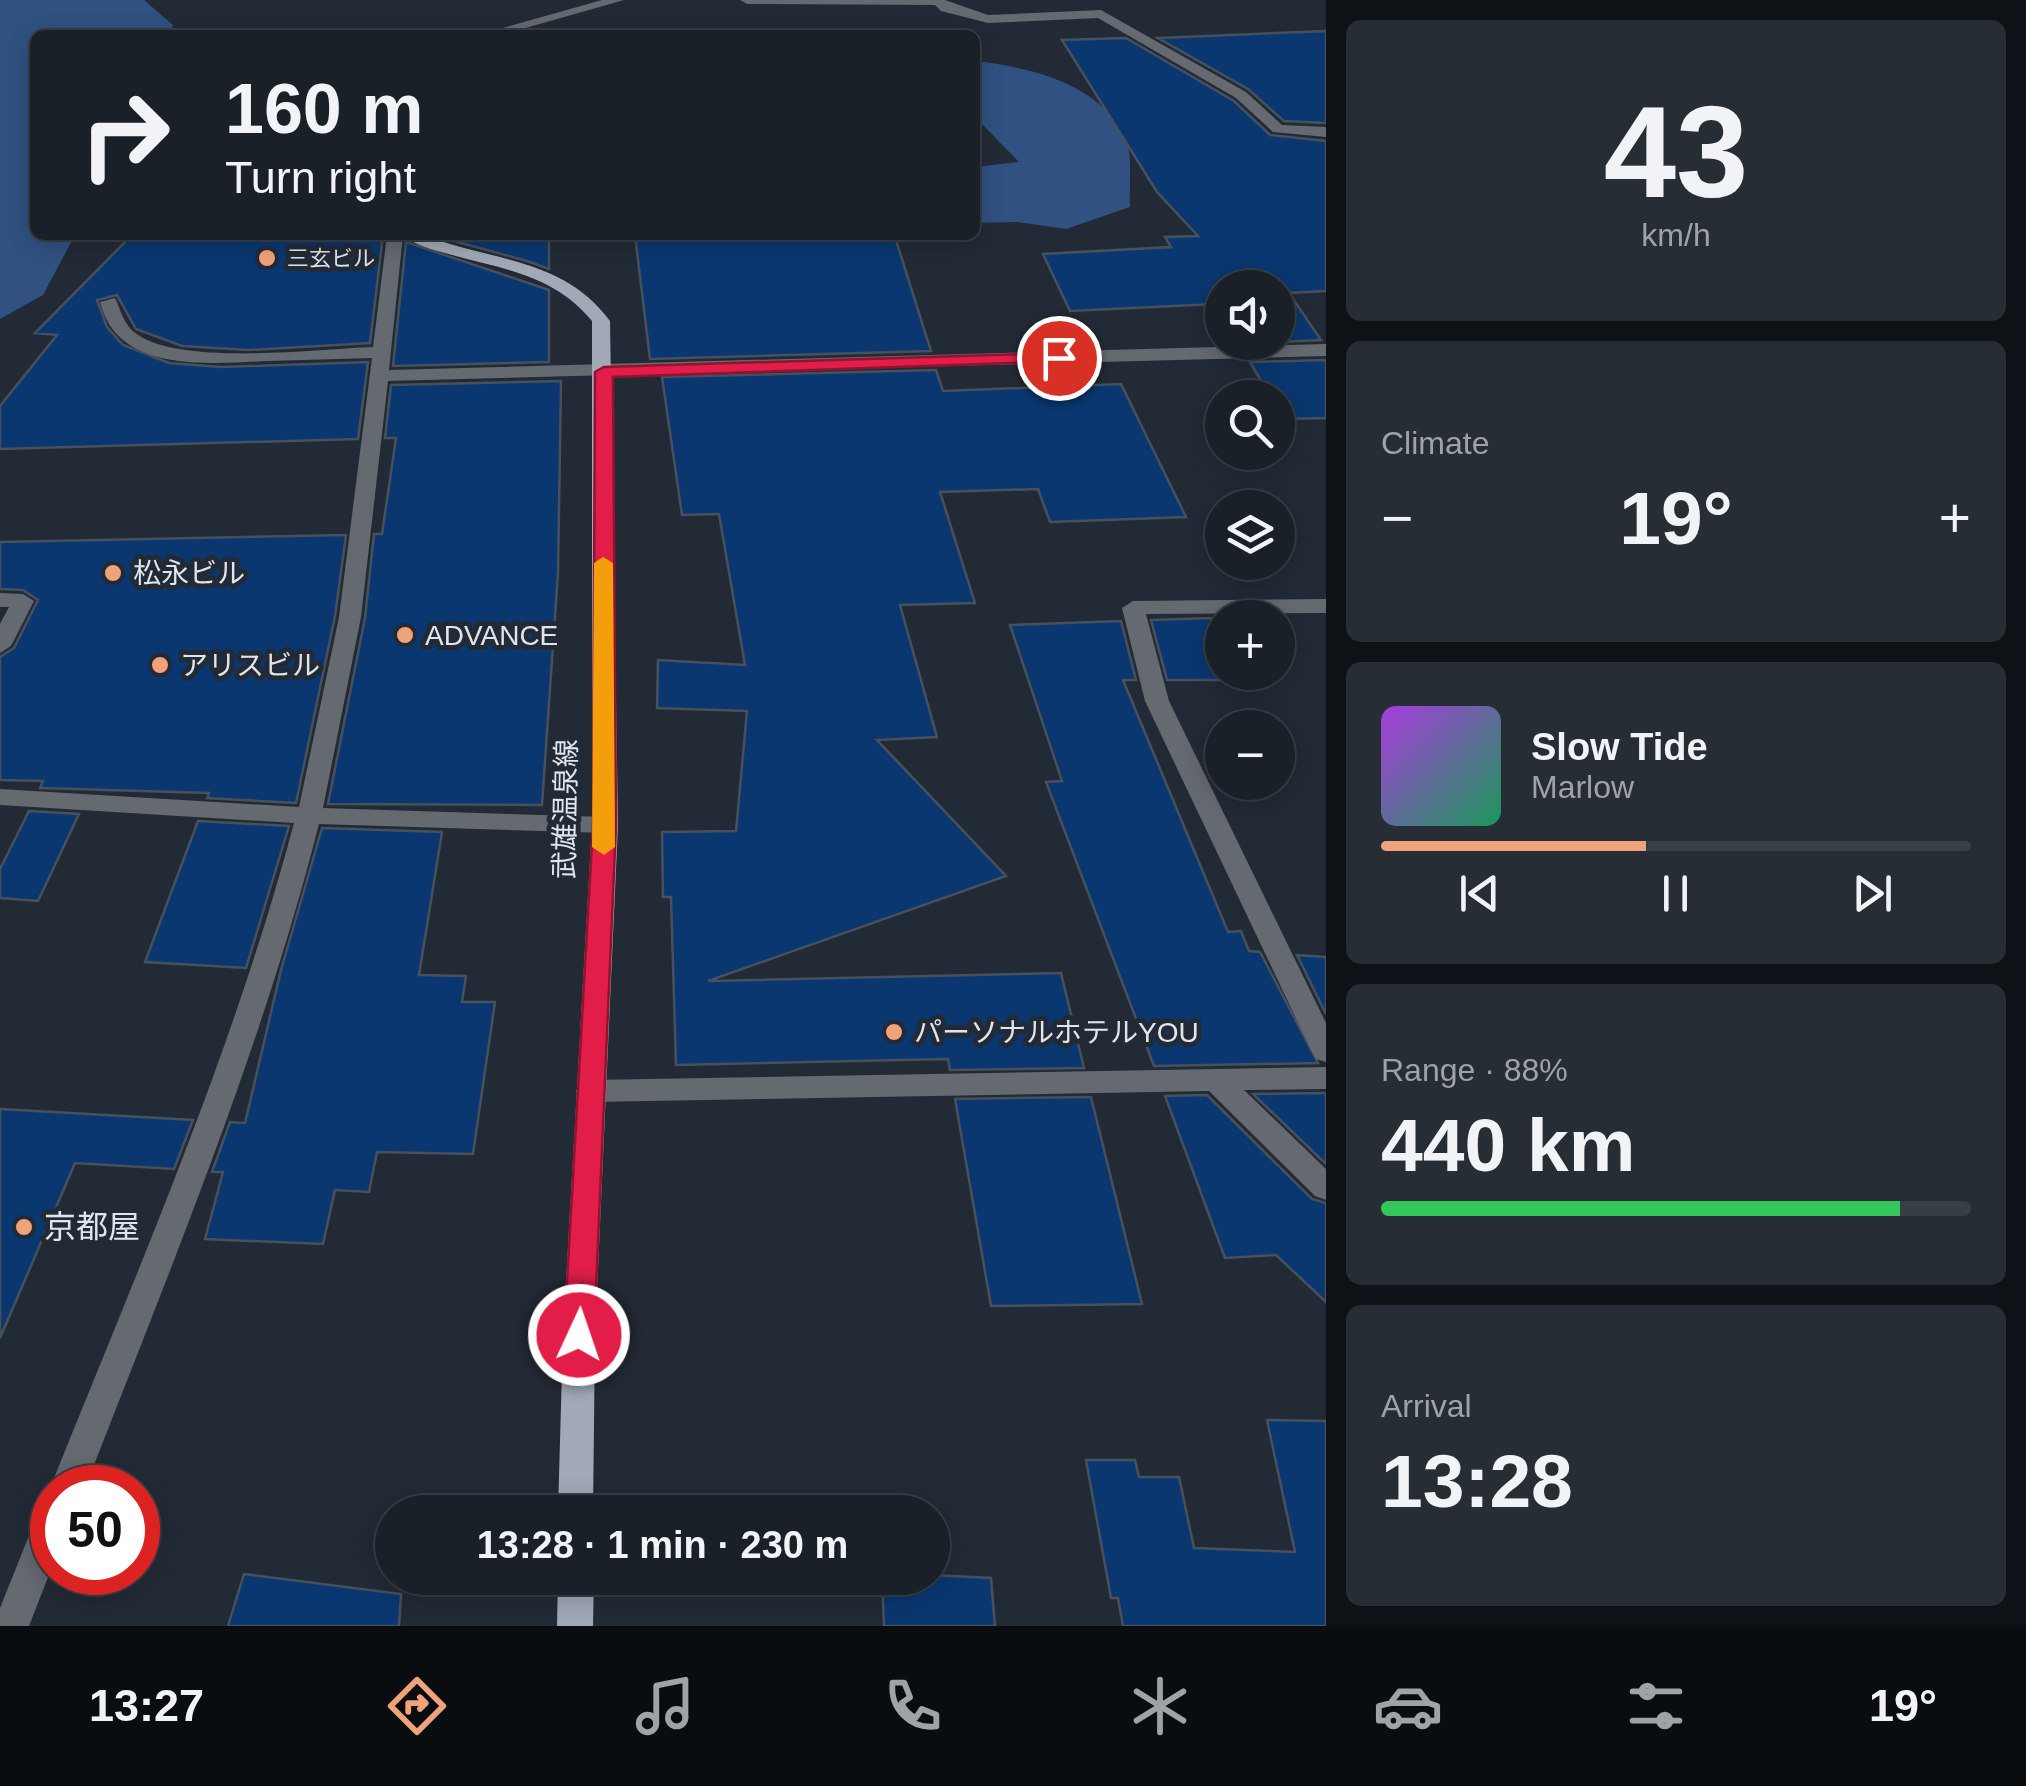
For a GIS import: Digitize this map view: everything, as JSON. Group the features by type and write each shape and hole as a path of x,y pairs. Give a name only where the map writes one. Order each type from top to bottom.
{"main road":[{"name":"武雄温泉線","path":"428,240 542,274 572,288 590,303 601,321 605,825 590,1092 577,1495"},
{"path":"576,1595 576,1626"}],"street":[{"path":"503,30 617,0"},
{"path":"747,0 937,0 946,8 988,18 1100,14 1241,95 1278,130 1326,132"},
{"path":"75,1465 246,1020 308,816 341,671 393,240"},
{"path":"109,302 111,320 120,332 161,352 188,358 381,352"},
{"path":"378,376 1326,350"},
{"path":"0,600 23,601 0,646"},
{"path":"1326,606 1132,608 1157,701 1326,1052"},
{"path":"0,797 308,816 605,825"},
{"path":"590,1092 1326,1078"},
{"path":"1216,1080 1326,1188"},
{"path":"11,1626 30,1578"}],"shaded area":[{"path":"0,0 144,0 173,25 170,30 30,30 30,240 72,240 43,295 0,319"},
{"path":"980,62 1039,73 1098,103 1125,136 1130,161 1130,207 1066,229 1018,222 980,223 980,166 1019,162 980,122"}],"building":[{"path":"1326,31 1326,123 1284,121 1248,89 1158,38"},
{"path":"1126,38 1234,101 1270,135 1326,141 1326,291 1295,293 1295,270 1205,270 1205,305 1070,311 1043,254 1171,247 1165,237 1198,236 1157,192 1062,40"},
{"path":"127,240 382,240 370,343 248,350 182,346 136,329 117,295 97,300 107,327 123,345 169,363 221,367 368,362 358,439 0,449 0,406 57,335 35,333"},
{"path":"450,240 549,240 549,269"},
{"path":"636,240 896,240 931,351 650,359"},
{"path":"406,242 549,290 549,362 393,366"},
{"path":"1295,302 1321,340 1295,341"},
{"path":"1326,360 1326,418 1295,419 1295,380 1260,380 1250,362"},
{"path":"936,370 943,391 1121,384 1186,517 1050,522 1038,489 940,492 975,603 900,605 937,737 877,740 1006,876 708,981 1061,973 1084,1068 950,1070 948,1059 676,1065 671,897 663,897 662,832 736,831 747,711 657,708 658,660 745,665 719,514 682,515 662,377"},
{"path":"561,381 558,573 542,805 328,804 365,618 374,534 382,534 396,438 385,438 391,385"},
{"path":"346,535 335,616 296,803 207,798 209,793 40,788 43,781 0,780 0,657 14,648 38,600 23,590 0,589 0,542"},
{"path":"1205,618 1205,680 1167,680 1151,620"},
{"path":"1121,621 1136,680 1123,680 1228,932 1241,931 1249,951 1260,952 1318,1063 1154,1066 1046,782 1062,781 1010,625"},
{"path":"29,811 79,814 38,901 0,898 0,869"},
{"path":"198,821 289,826 246,968 145,962"},
{"path":"322,828 442,832 419,975 466,976 462,1002 495,1002 473,1154 377,1152 369,1192 335,1190 323,1244 205,1239 223,1172 212,1172 230,1122 245,1123 281,970"},
{"path":"1297,955 1326,957 1326,1014"},
{"path":"1326,1093 1326,1164 1253,1094"},
{"path":"1207,1095 1312,1199 1326,1203 1326,1302 1276,1255 1225,1258 1165,1096"},
{"path":"1091,1097 1142,1304 991,1306 955,1099"},
{"path":"0,1109 193,1120 174,1169 75,1163 0,1338"},
{"path":"1267,1420 1326,1421 1326,1626 1123,1626 1118,1598 1111,1598 1086,1460 1135,1460 1139,1477 1179,1477 1194,1548 1295,1552"},
{"path":"244,1574 375,1591 375,1595 401,1595 399,1626 228,1626"},
{"path":"950,1576 991,1578 995,1626 884,1626 883,1595 950,1595"}],"slow traffic":[{"path":"603,563 604,847"}],"place":[{"name":"三玄ビル","path":"267,258"},
{"name":"松永ビル","path":"113,573"},
{"name":"ADVANCE","path":"405,635"},
{"name":"アリスビル","path":"160,665"},
{"name":"パーソナルホテルYOU","path":"894,1032"},
{"name":"京都屋","path":"24,1227"}],"route":[{"path":"579,1335 605,825 604,372 1059,358"}]}
